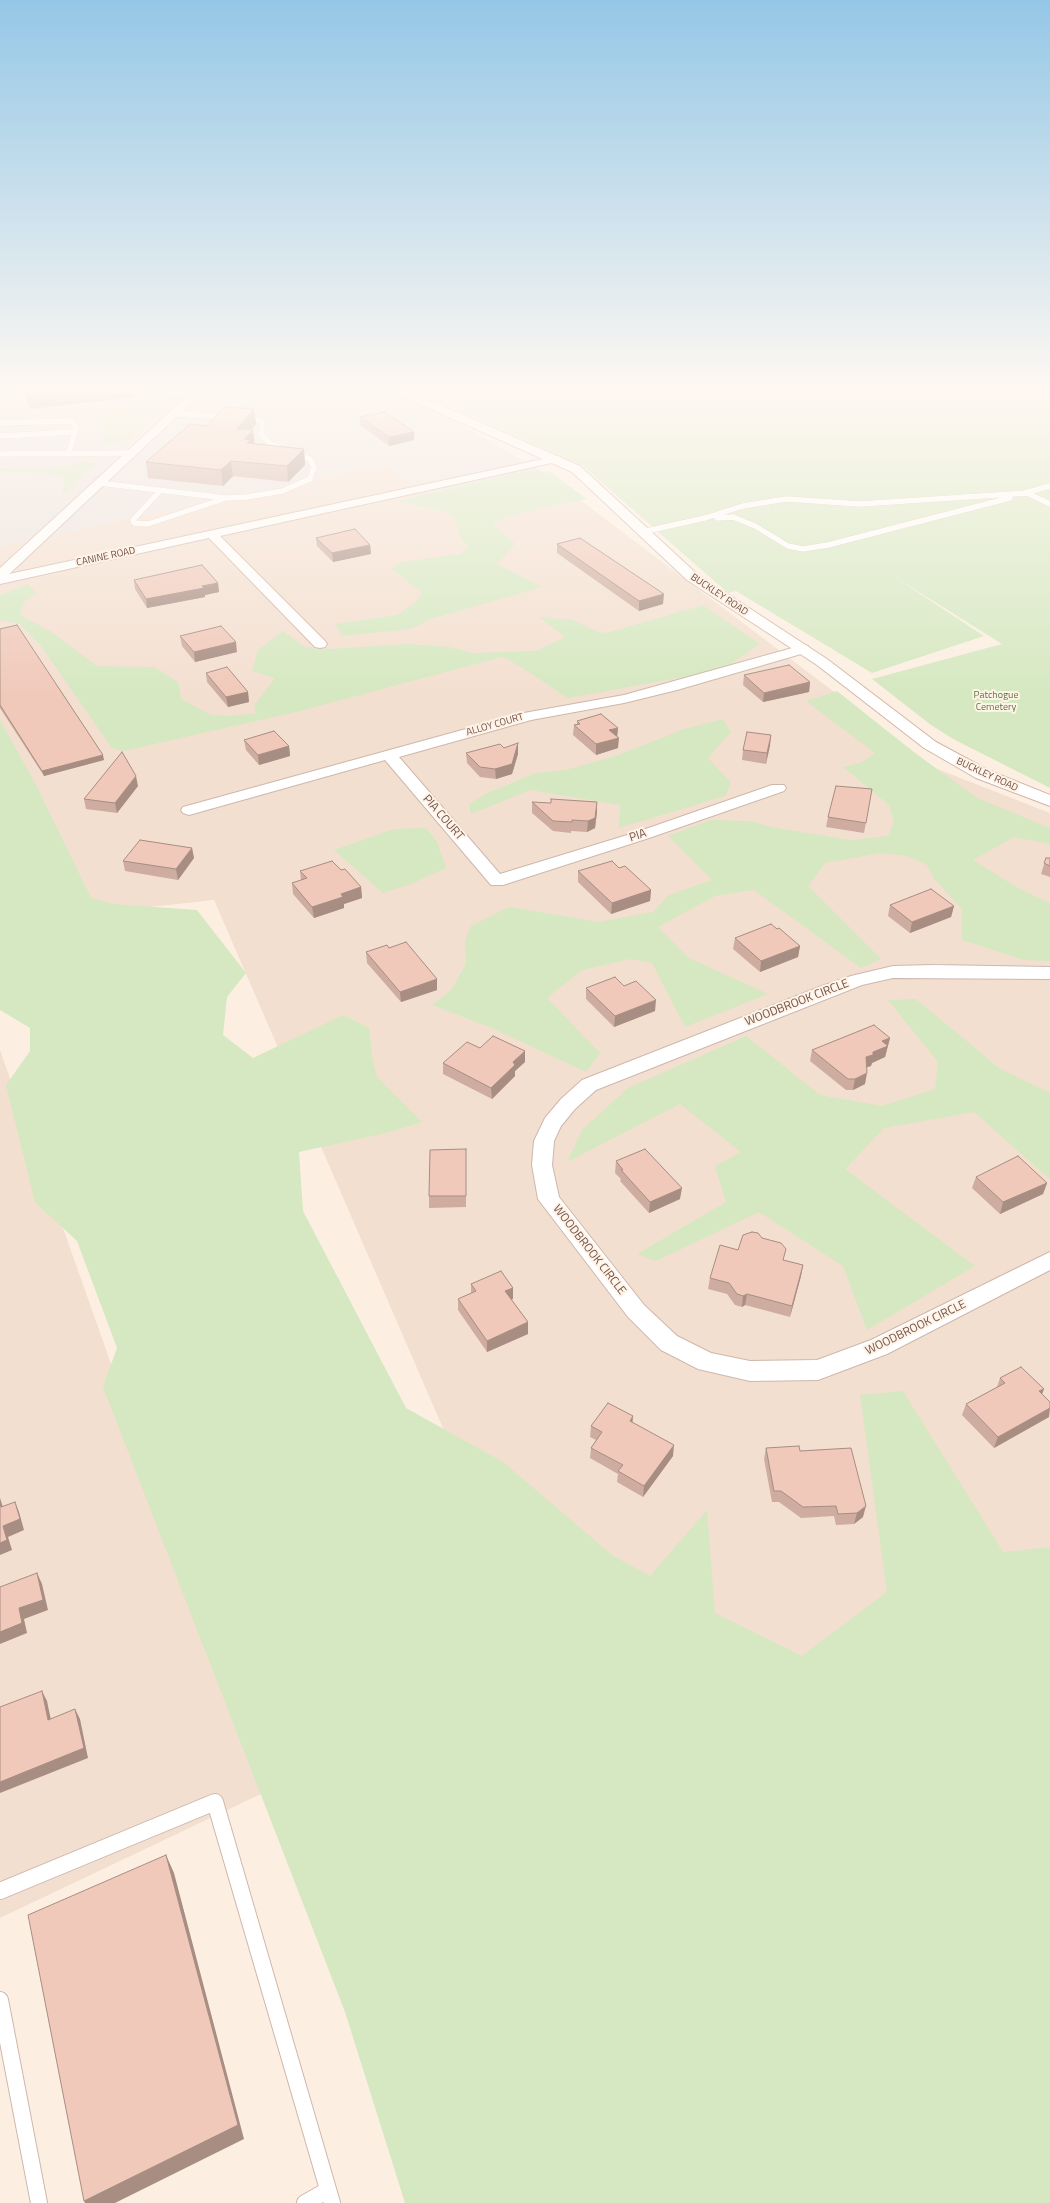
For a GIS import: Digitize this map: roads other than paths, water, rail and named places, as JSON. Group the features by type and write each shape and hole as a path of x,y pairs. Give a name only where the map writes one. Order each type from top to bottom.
{"street":[{"path":"0,575 91,491"},
{"name":"CANINE ROAD","path":"0,580 411,491"},
{"name":"BUCKLEY ROAD","path":"600,491 692,577 803,649 945,754 982,774 1050,801"},
{"path":"212,534 320,644"},
{"name":"ALLOY COURT","path":"189,810 529,716 624,699 672,687 803,649"},
{"name":"PIA COURT","path":"389,755 497,881"},
{"name":"PIA","path":"497,881 642,835 778,788"},
{"name":"WOODBROOK CIRCLE","path":"1050,973 934,971 893,972 857,980 829,990 589,1084 568,1104 552,1123 544,1141 542,1165 549,1199 636,1311 669,1343 706,1362 750,1370 818,1370 879,1347 1050,1260"}],"lane":[{"path":"226,498 148,524 134,523 133,520 160,491 226,498 247,497 282,491"},
{"path":"705,518 733,517 755,526 788,546 803,549 842,542 1034,491"},
{"path":"642,532 705,518 743,506 786,499 860,504 1027,493 1050,504"},
{"path":"0,1891 215,1802 330,2197 305,2203"},
{"path":"0,2000 39,2203"}],"park label":[{"name":"Patchogue Cemetery","path":"996,702"}]}
